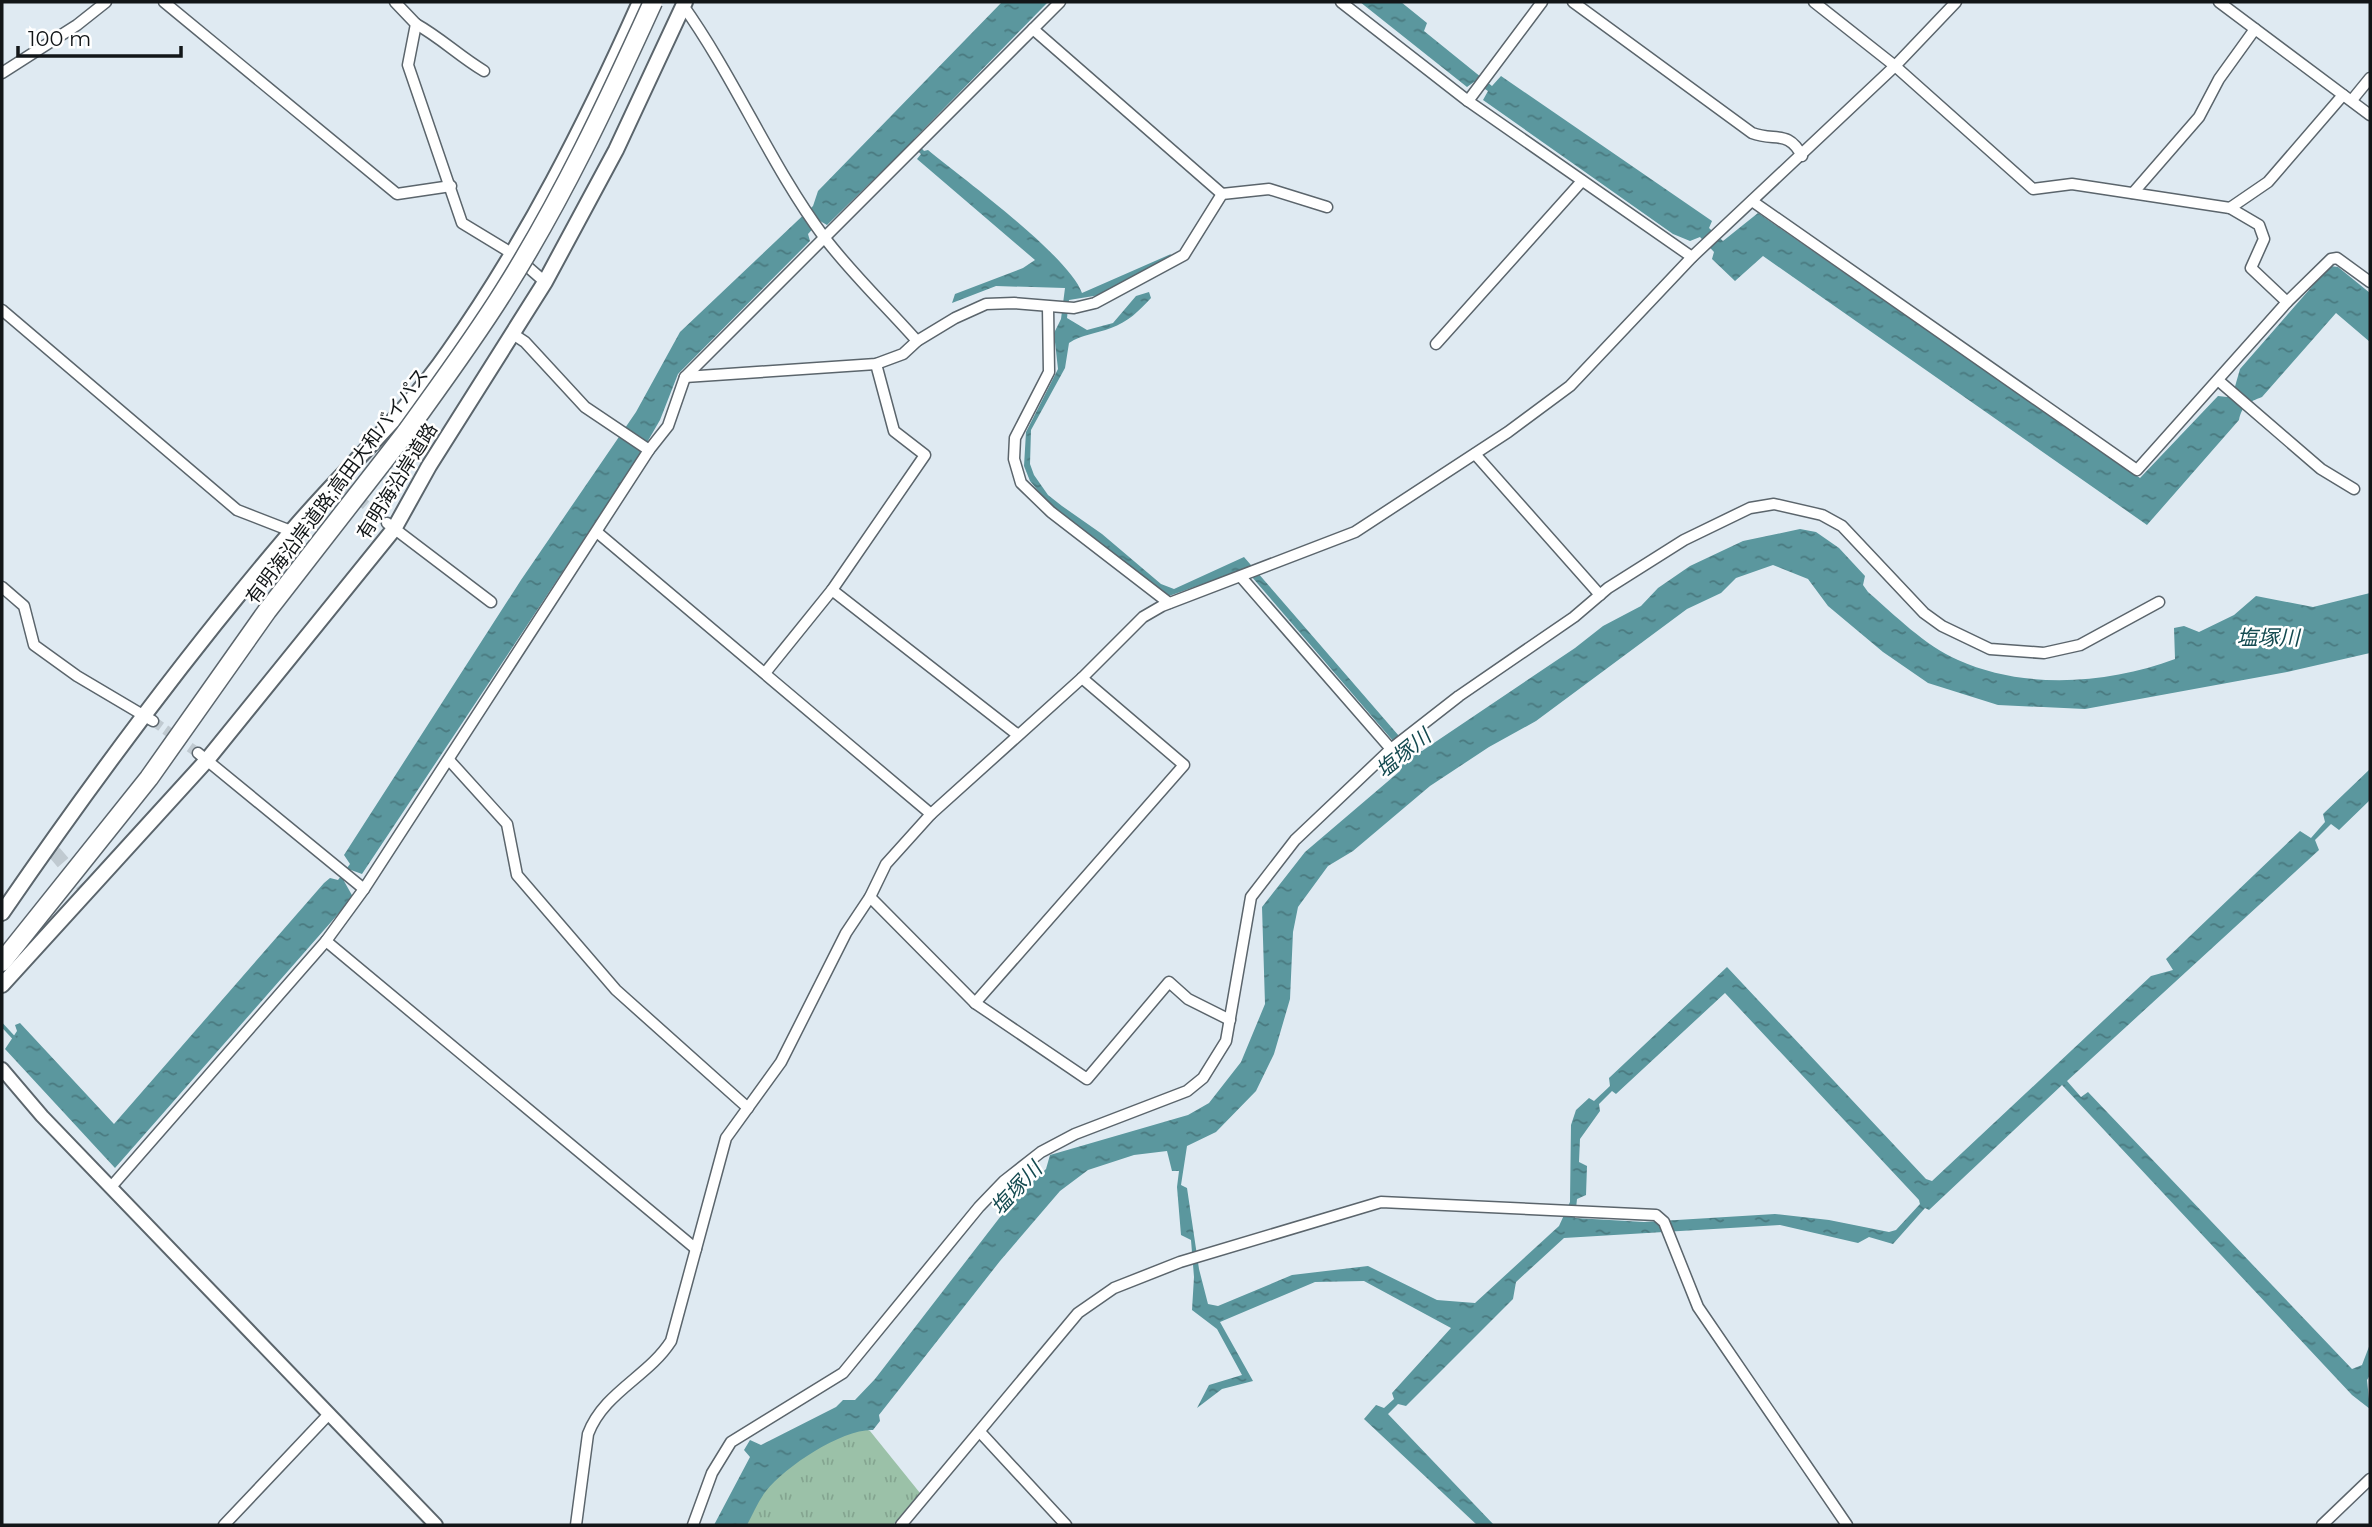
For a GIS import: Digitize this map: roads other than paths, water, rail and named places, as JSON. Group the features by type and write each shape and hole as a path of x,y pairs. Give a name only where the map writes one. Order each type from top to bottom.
{"highway":[{"name":"有明海沿岸道路;高田大和バイパス","path":"2,962 149,778 267,611 407,431 504,291 583,151 653,2"}],"main road":[{"name":"有明海沿岸道路","path":"2,913 291,531 342,485 426,382 513,254 580,129 640,2"},
{"name":"有明海沿岸道路","path":"2,985 203,756 390,526 545,282 616,150 683,3"}],"street":[{"path":"2,73 77,25 106,2"},
{"path":"164,2 397,194 451,186"},
{"path":"395,2 416,24 440,37 455,54 484,71"},
{"path":"111,1187 326,941 364,889 598,533 649,450 668,426 685,377 1060,2"},
{"path":"1341,2 1468,101 1692,257"},
{"path":"1468,101 1542,2"},
{"path":"1573,2 1752,133 1786,138 1795,143 1802,156"},
{"path":"1814,2 1895,66 2033,189 2072,184 2230,208 2259,225 2264,239 2251,268 2287,302"},
{"path":"576,1525 588,1434 593,1420 619,1391 654,1362 671,1341 726,1138 782,1062 846,933 870,897 886,864 931,814 1082,678 1143,617 1169,603 1241,578 1355,532 1475,454 1570,386 1700,249 1802,156 1895,66 1956,2"},
{"path":"2219,2 2370,114"},
{"path":"683,3 825,238 917,341"},
{"path":"416,24 408,65 462,223 513,254 545,282"},
{"path":"1033,29 1222,194 1269,189 1327,207"},
{"path":"2133,193 2193,125 2219,79 2255,30"},
{"path":"2230,208 2268,183 2347,97 2370,78"},
{"path":"1436,344 1582,181"},
{"path":"685,377 876,364 902,354 917,341 955,318 986,304 1014,303 1074,308 1095,303 1184,255 1222,194"},
{"path":"1752,201 2137,470 2223,384 2287,302 2332,259 2337,258 2370,282"},
{"path":"1048,307 1049,372 1015,439 1014,459 1021,483 1051,512 1169,603"},
{"path":"2,310 237,510 291,531"},
{"path":"513,334 584,407 649,450"},
{"path":"765,673 832,590 925,455 894,431 876,364"},
{"path":"2223,384 2321,469 2354,489"},
{"path":"1475,454 1600,595"},
{"path":"693,1525 712,1473 731,1442 843,1373 979,1207 1004,1181 1041,1152 1075,1134 1187,1091 1203,1078 1226,1041 1251,897 1295,840 1391,749 1460,696 1574,617 1600,595 1684,540 1750,508 1774,504 1822,514 1842,526 1924,613 1942,626 1990,649 2044,653 2080,646 2159,602"},
{"path":"390,526 491,602"},
{"path":"598,533 931,814"},
{"path":"1241,578 1391,749"},
{"path":"2,587 24,606 34,645 77,676 148,717"},
{"path":"832,590 1018,735"},
{"path":"975,1003 1184,765 1082,678"},
{"path":"203,756 364,889"},
{"path":"449,760 507,824 517,875 616,990 748,1108"},
{"path":"870,897 975,1003 1087,1079 1169,982 1188,999 1230,1020"},
{"path":"326,941 696,1249"},
{"path":"2,1069 42,1116 436,1525"},
{"path":"901,1525 1078,1313 1114,1288 1180,1262 1381,1202 1648,1214 1664,1222 1698,1307 1847,1525"},
{"path":"224,1525 329,1414"},
{"path":"980,1432 1066,1525"},
{"path":"2322,1525 2370,1479"}],"water":[{"name":"塩塚川","path":"1002,2 1048,2 914,139 924,151 928,150 1037,239 1073,277 1082,293 1171,254 1168,259 1100,295 1069,300 1067,318 1087,330 1113,323 1136,296 1149,292 1151,298 1123,323 1069,343 1065,368 1031,430 1030,464 1034,475 1048,495 1102,534 1161,584 1174,589 1244,557 1412,751 1422,751 1575,648 1603,626 1641,606 1658,588 1690,566 1743,541 1800,529 1816,532 1839,548 1865,576 1863,585 1868,592 1934,646 1958,660 2011,676 2066,680 2122,674 2175,659 2174,628 2184,626 2199,632 2234,615 2256,596 2313,607 2370,593 2370,653 2287,672 2085,709 1998,705 1928,683 1883,652 1828,606 1808,579 1773,565 1736,578 1721,593 1687,609 1536,721 1489,747 1430,786 1353,851 1328,866 1298,907 1293,932 1290,999 1274,1054 1256,1091 1216,1132 1187,1146 1181,1185 1187,1188 1199,1269 1208,1304 1218,1306 1292,1275 1368,1266 1437,1300 1475,1303 1559,1226 1570,1202 1571,1125 1576,1110 1589,1098 1594,1101 1610,1086 1609,1078 1727,967 1926,1179 1932,1181 2151,976 2173,970 2166,959 2300,831 2311,838 2325,822 2323,814 2370,769 2370,800 2339,830 2331,824 2315,840 2319,850 2067,1081 2081,1097 2088,1092 2352,1369 2362,1365 2370,1344 2370,1375 2367,1380 2370,1409 2352,1395 2062,1085 1929,1210 1925,1208 1893,1244 1869,1237 1858,1243 1780,1225 1564,1238 1516,1282 1513,1299 1406,1406 1398,1404 1388,1414 1494,1525 1477,1525 1364,1419 1376,1405 1384,1408 1394,1399 1392,1393 1451,1328 1364,1281 1315,1282 1220,1322 1253,1381 1222,1389 1197,1408 1209,1385 1242,1375 1217,1329 1192,1310 1194,1277 1191,1240 1181,1235 1177,1187 1179,1171 1172,1171 1167,1151 1134,1155 1088,1170 1060,1191 1000,1261 879,1415 880,1421 873,1430 860,1431 831,1442 800,1460 766,1491 747,1525 714,1525 750,1457 744,1450 750,1440 761,1445 836,1407 843,1400 855,1400 875,1379 1014,1199 1046,1169 1050,1155 1188,1115 1209,1103 1241,1062 1265,1004 1262,907 1305,852 1400,771 1406,756 1245,569 1169,596 1049,504 1030,481 1024,466 1026,432 1058,369 1054,333 1061,319 1065,288 996,286 952,303 955,294 1023,268 1035,260 917,159 921,154 910,144 827,225 820,221 808,234 810,241 678,374 660,420 638,458 362,874 351,870 344,881 353,897 115,1168 5,1049 17,1031 15,1025 20,1023 114,1124 324,883 330,878 338,880 350,864 344,855 521,580 636,412 680,332 813,206 818,191","holes":["1725,993 1920,1204 1896,1230 1889,1232 1829,1220 1775,1214 1644,1222 1575,1218 1577,1199 1586,1195 1587,1166 1579,1162 1580,1139 1600,1111 1599,1104 1612,1091 1616,1094"]},
{"path":"1360,2 1401,2 1427,23 1424,31 1492,86 1501,76 1712,221 1709,228 1723,241 1758,213 2140,478 2218,396 2227,397 2234,390 2240,369 2330,266 2338,267 2370,293 2370,342 2336,313 2262,397 2244,407 2239,420 2147,525 1763,256 1735,281 1712,259 1714,252 1700,237 1690,241 1673,234 1483,100 1488,91 1474,82 1467,87"}],"waterway":[{"path":"2,1025 15,1039"}],"tunnel":[{"path":"347,489 387,523"},
{"path":"153,721 198,753"},
{"path":"54,852 84,887"}]}
